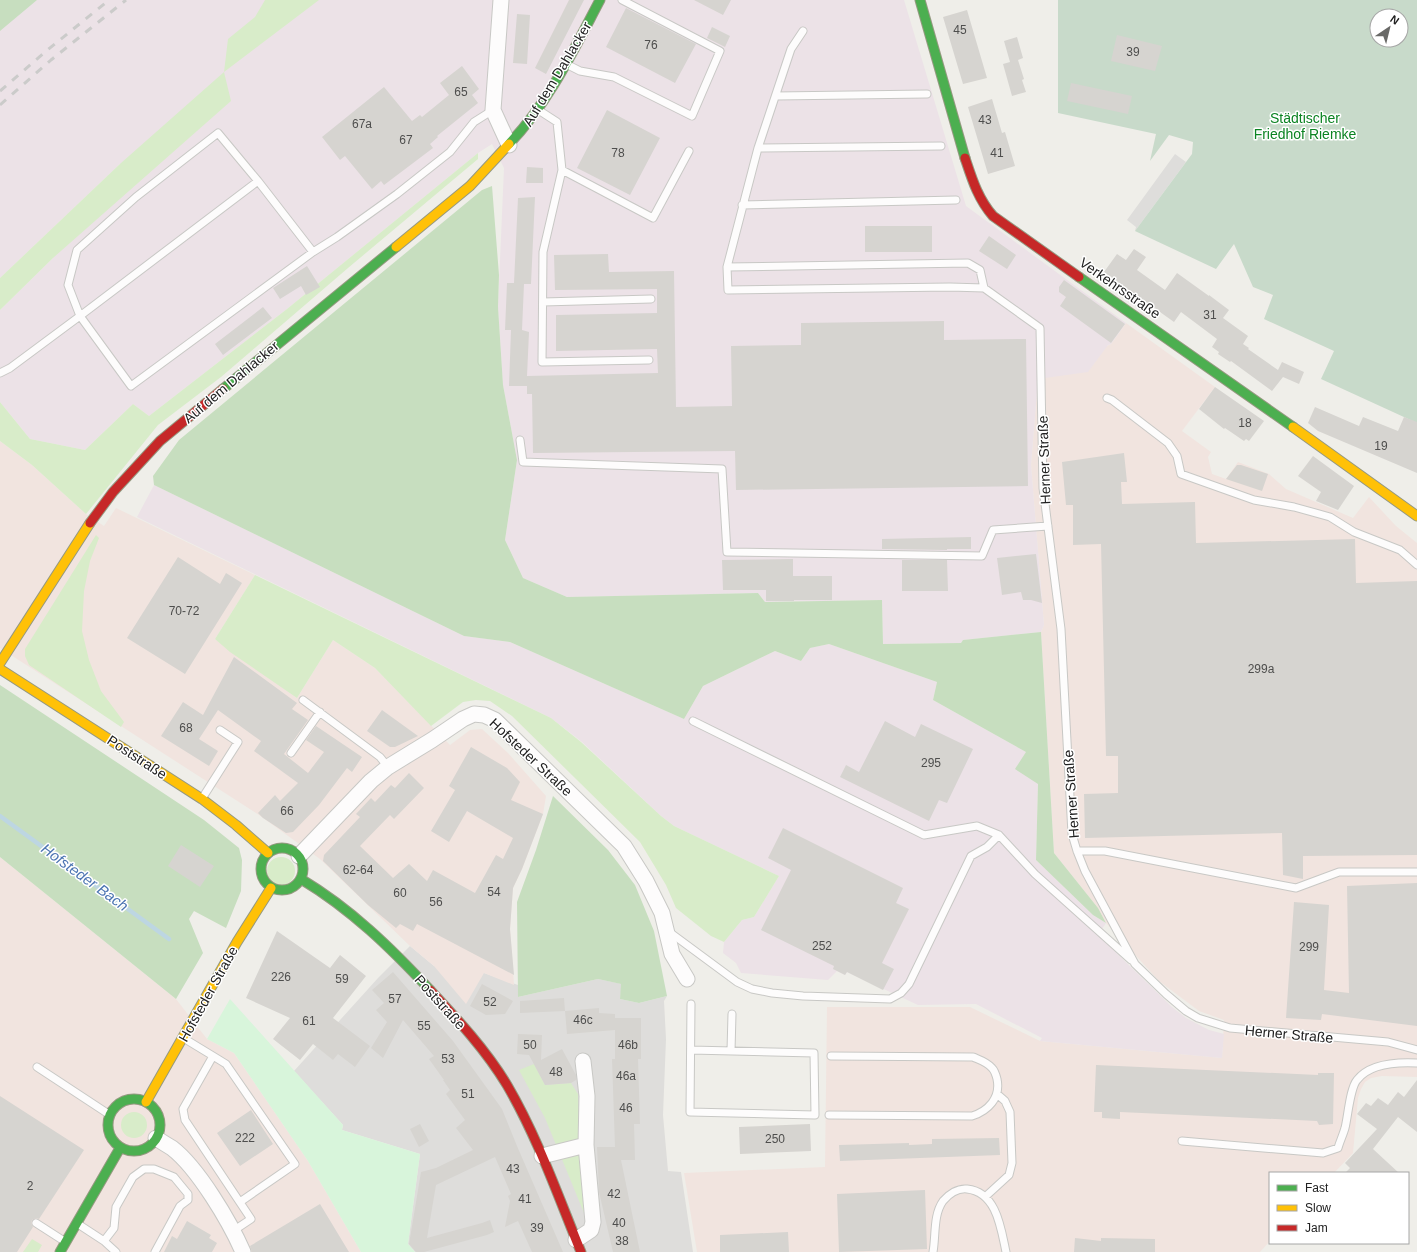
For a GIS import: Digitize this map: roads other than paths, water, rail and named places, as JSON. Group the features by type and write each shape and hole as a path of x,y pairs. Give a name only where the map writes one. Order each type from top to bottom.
{"street":[{"name":"Auf dem Dahlacker","path":"502,0 493,110 509,144"},
{"name":"Auf dem Dahlacker","path":"0,663 94,518 113,492 147,454 160,441 470,186 525,127 538,110 566,64 600,0"},
{"name":"Verkehrsstraße","path":"920,0 971,177 978,196 985,208 993,216 1417,516"},
{"name":"Poststraße","path":"0,669 202,799 233,821 268,853"},
{"name":"Hofsteder Straße","path":"299,856 371,781 388,767 463,719 474,714 484,715 495,720 624,846 646,881 662,913 672,954 687,979"},
{"path":"287,848 299,856 304,867 301,879 293,888 281,891 271,888 264,882 261,863 268,853 274,849 287,848"},
{"name":"Poststraße","path":"301,879 332,898 365,924 458,1020 494,1066 515,1099 542,1156 578,1246 591,1230 593,1222 586,1145 587,1096 583,1061"},
{"name":"Hofsteder Straße","path":"146,1102 237,942 271,888"},
{"path":"137,1099 146,1102 159,1117 160,1124 156,1138 152,1144 140,1151 120,1148 110,1136 108,1122 110,1115 117,1105 122,1102 137,1099"},
{"path":"156,1138 172,1148 185,1160 200,1180 233,1231 243,1252"},
{"path":"542,1156 586,1145"},
{"path":"60,1252 120,1148"}],"lane":[{"path":"566,64 580,71 614,76 692,116 720,51 622,0"},
{"path":"728,267 968,263 980,270 984,288 950,287 728,290 728,267 742,205 758,148 791,50 803,31"},
{"path":"776,96 927,94"},
{"path":"313,252 258,181 218,133 136,197 77,250 68,285 80,316 131,386 313,252 337,237 397,194 450,152 474,122 493,110"},
{"path":"538,110 557,122 562,170 543,252 542,362 649,360"},
{"path":"758,148 941,146"},
{"path":"562,170 654,218 689,151"},
{"path":"0,374 80,316 258,181"},
{"path":"742,205 956,200"},
{"name":"Herner Straße","path":"984,288 1040,328 1043,488 1061,629 1072,834 1085,871 1136,964 1166,994 1186,1011 1198,1018 1214,1024 1230,1028 1388,1042 1417,1050"},
{"path":"543,302 651,299"},
{"path":"1107,398 1112,400 1168,443 1177,456 1181,474 1254,500 1294,507 1330,517 1354,532 1400,550 1417,565"},
{"path":"520,440 523,462 722,469 727,552 982,556 993,530 1048,526"},
{"path":"303,700 380,756 388,767"},
{"path":"291,753 320,712"},
{"path":"693,721 924,835 977,826 999,835 1035,874 1136,964"},
{"path":"202,799 238,742 220,730"},
{"path":"666,930 731,977 752,989 802,996 890,999 901,993 909,984 971,856 987,847 999,835"},
{"path":"1077,851 1105,851 1296,888 1339,872 1417,872"},
{"path":"691,1004 690,1112 815,1116 814,1053 691,1050"},
{"path":"731,1051 732,1014"},
{"path":"183,1038 226,1064 295,1164 240,1202"},
{"path":"213,1056 184,1109 185,1120 252,1218 233,1231"},
{"path":"829,1115 972,1116 982,1113 989,1108 997,1094 998,1085 994,1069 986,1062 973,1057 831,1056"},
{"path":"1182,1141 1323,1153 1338,1148 1353,1089 1356,1081 1364,1073 1385,1065 1417,1063"},
{"path":"37,1068 110,1115"},
{"path":"985,1197 1009,1175 1012,1162 1010,1112 1005,1101 997,1094"},
{"path":"104,1242 114,1228 116,1207 133,1177 144,1169 154,1169 174,1178 188,1194 188,1200 180,1206 155,1252"},
{"path":"933,1252 937,1217 943,1201 952,1192 964,1189 974,1190 985,1197 998,1217 1006,1252"},
{"path":"36,1223 66,1242"},
{"path":"76,1223 116,1252"}],"waterway":[{"name":"Hofsteder Bach","path":"0,816 169,939"}],"railway":[{"path":"0,91 109,0"},
{"path":"0,105 51,60 126,0"}],"park label":[{"name":"Städtischer Friedhof Riemke","path":"1305,126"}]}
